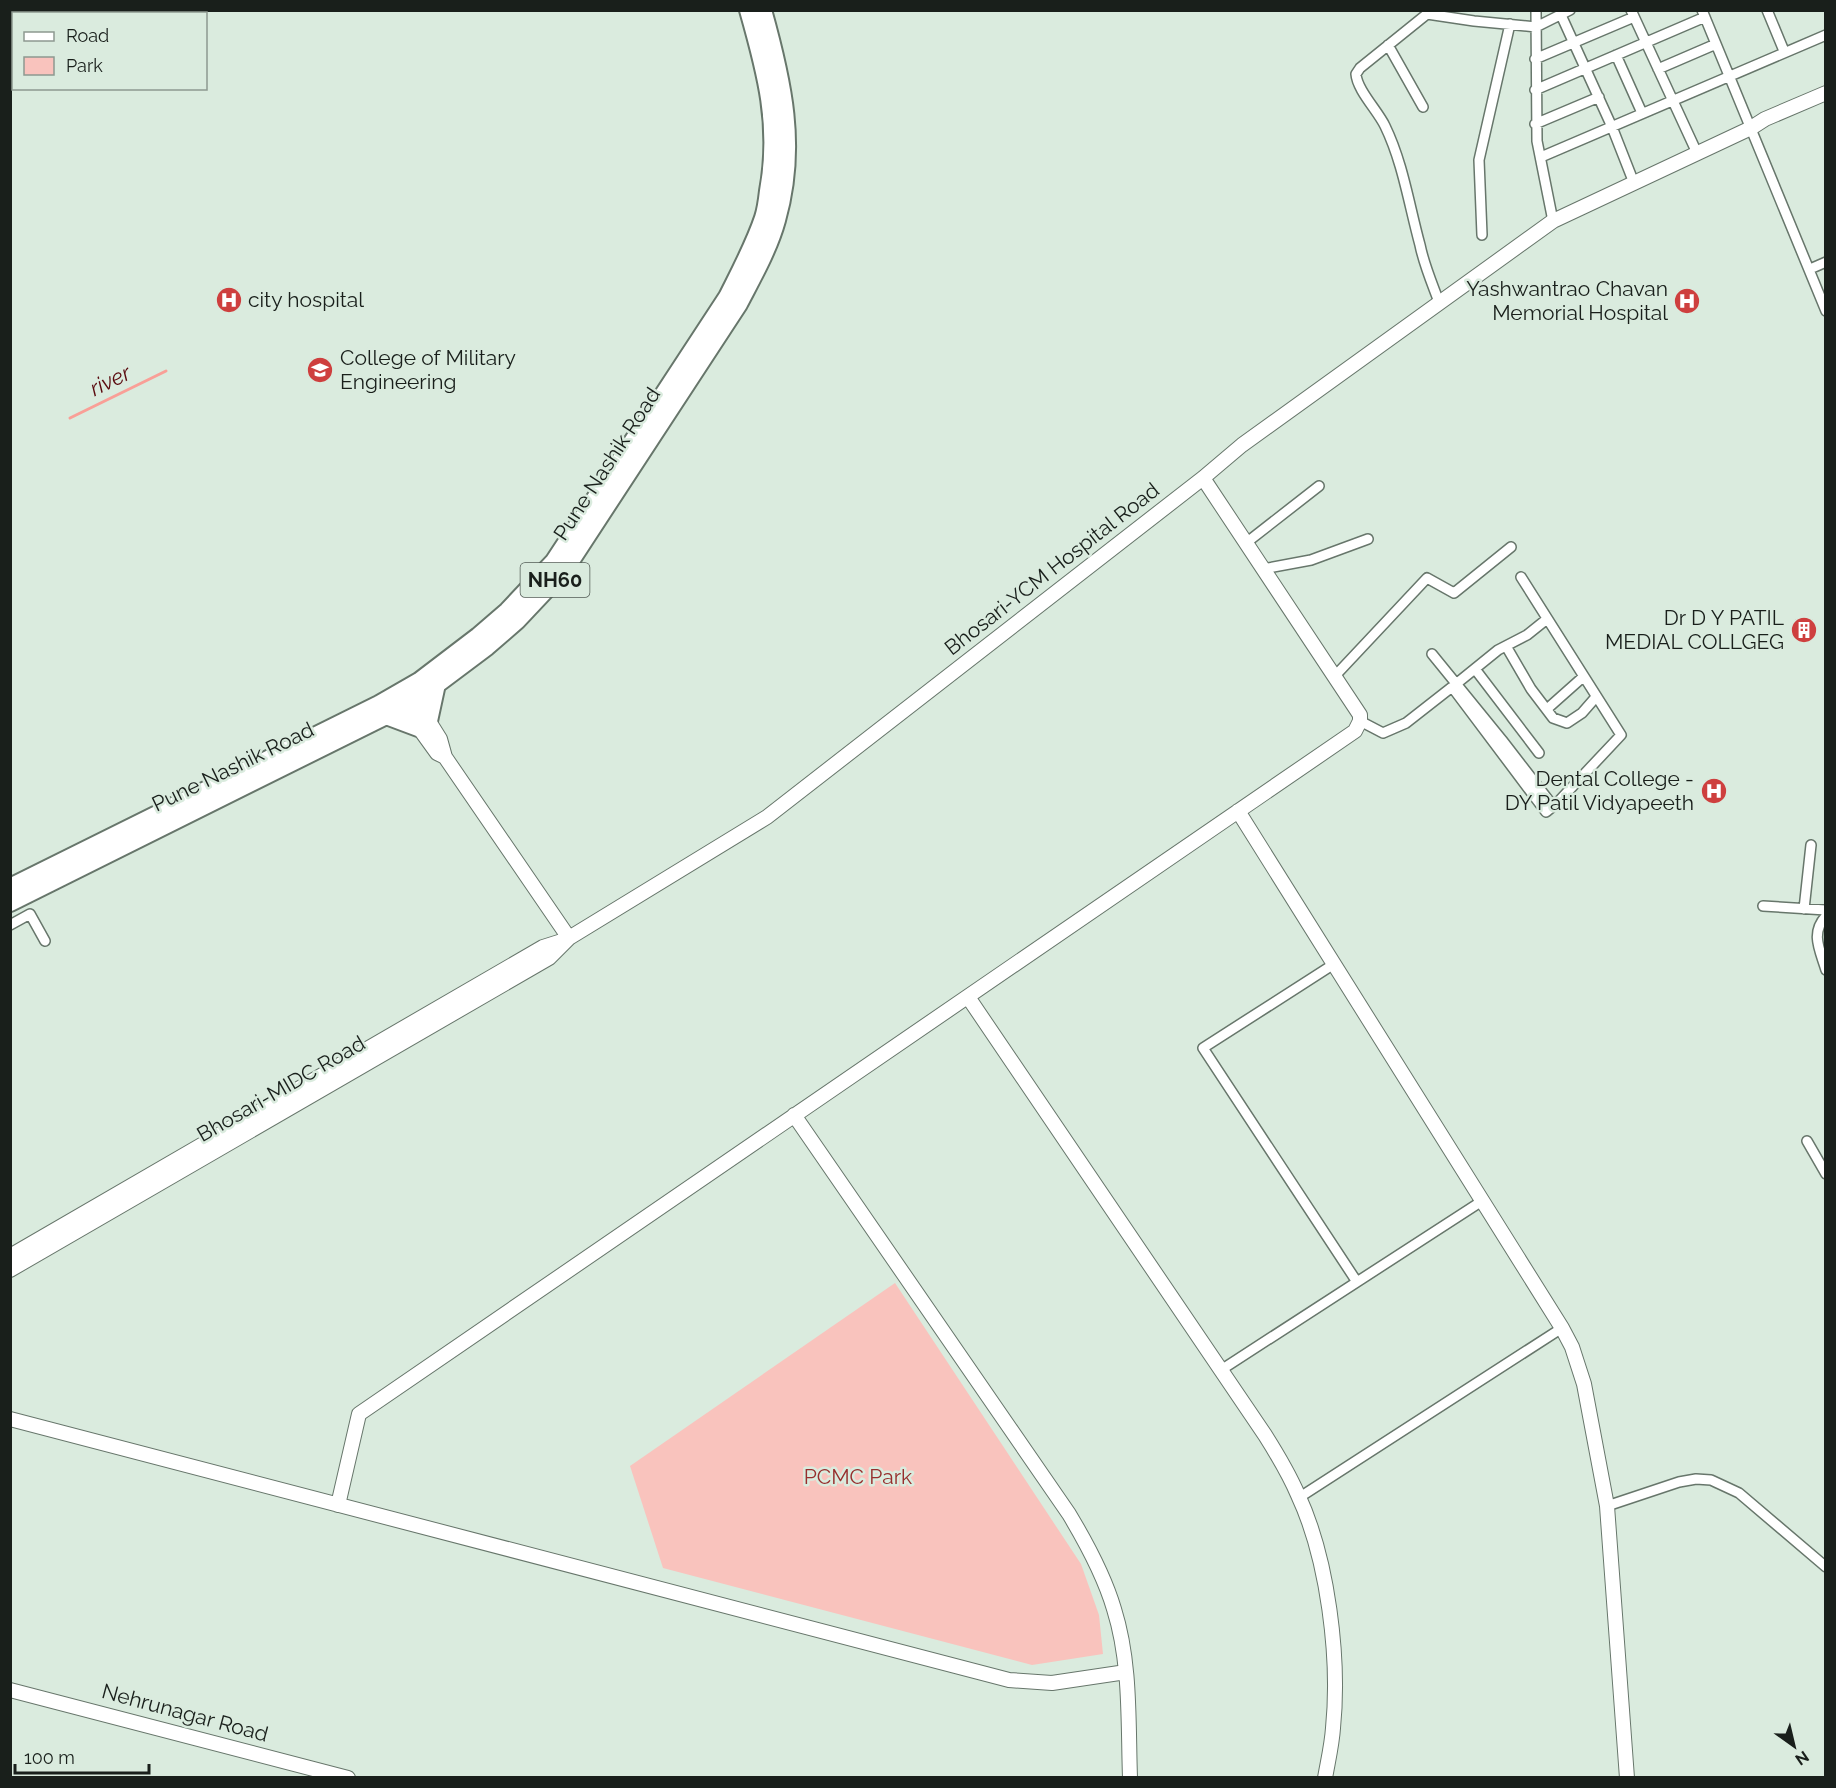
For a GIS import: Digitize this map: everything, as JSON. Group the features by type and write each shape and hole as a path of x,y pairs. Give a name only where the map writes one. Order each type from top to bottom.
{"highway":[{"name":"Pune Nashik Road","path":"10,903 386,716 405,696 507,611 554,561 727,297 764,216 772,168 774,131 768,82 748,10"},
{"name":"Pune Nashik Road","path":"10,887 405,696 437,684 487,647 517,621 565,570 739,304 761,261 777,220 786,170 788,130 784,90 763,10"},
{"path":"386,716 423,724 437,684"}],"street":[{"path":"1536,10 1535,124 1553,221"},
{"path":"1767,10 1784,51"},
{"path":"1439,302 1420,247 1407,191 1390,136 1356,79 1360,68 1427,14 1536,27 1566,13 1574,43 1612,127 1634,183"},
{"path":"1535,59 1574,43 1632,14 1697,153"},
{"path":"1535,90 1645,43 1703,14 1826,311"},
{"path":"1482,235 1479,160 1510,24"},
{"path":"1541,157 1784,51 1826,35"},
{"path":"1658,69 1716,44"},
{"path":"1388,45 1422,107"},
{"path":"1616,55 1642,113"},
{"path":"1751,128 1765,119 1826,93"},
{"path":"1535,124 1599,97"},
{"name":"Bhosari-YCM Hospital Road","path":"569,938 766,817 1203,478 1242,445 1553,221 1751,128"},
{"path":"1810,269 1826,262"},
{"path":"338,1505 359,1414 1351,734 1358,727 1360,715 1203,478"},
{"path":"1246,543 1318,486"},
{"path":"1263,569 1311,560 1368,539"},
{"path":"1334,676 1427,578 1454,593 1511,547"},
{"path":"1429,656 1454,686 1546,812 1621,735 1521,577"},
{"path":"1360,721 1383,733 1406,723 1506,646 1527,635 1547,619"},
{"path":"1506,646 1531,689 1553,718 1567,723 1582,713 1596,697"},
{"path":"1475,669 1539,753"},
{"path":"1546,709 1583,677"},
{"path":"405,696 423,724 437,753 445,757 569,938"},
{"path":"1238,811 1572,1347 1584,1384 1608,1506 1627,1778"},
{"path":"1804,909 1811,845"},
{"path":"1764,906 1826,910"},
{"path":"10,925 30,914 45,941"},
{"path":"1826,916 1819,923 1816,933 1826,970"},
{"name":"Bhosari-MIDC Road","path":"10,1256 543,947 569,938"},
{"name":"Bhosari-MIDC Road","path":"10,1270 549,958 569,938"},
{"path":"1334,964 1203,1048 1357,1282"},
{"path":"968,997 1221,1370 1275,1452 1300,1497 1328,1598 1335,1664 1333,1728 1326,1778"},
{"path":"794,1115 1069,1514 1106,1586 1121,1634 1126,1672 1130,1778"},
{"path":"1807,1141 1826,1174"},
{"path":"1221,1370 1482,1201"},
{"path":"1300,1497 1562,1328"},
{"path":"10,1419 1010,1680 1052,1683 1126,1672"},
{"path":"1608,1506 1679,1482 1696,1479 1711,1480 1738,1493 1826,1568"},
{"name":"Nehrunagar Road","path":"10,1690 348,1778"}],"green space":[{"name":"PCMC Park","path":"895,1283 1081,1564 1099,1615 1103,1654 1032,1665 663,1568 630,1466"}],"waterway":[{"name":"river","path":"70,418 166,371"}],"place":[{"name":"city hospital","path":"229,300"},
{"name":"Yashwantrao Chavan Memorial Hospital","path":"1687,301"},
{"name":"College of Military Engineering","path":"320,370"},
{"name":"Dr D Y PATIL MEDIAL COLLGEG","path":"1804,630"},
{"name":"Dental College - DY Patil Vidyapeeth","path":"1714,791"}]}
